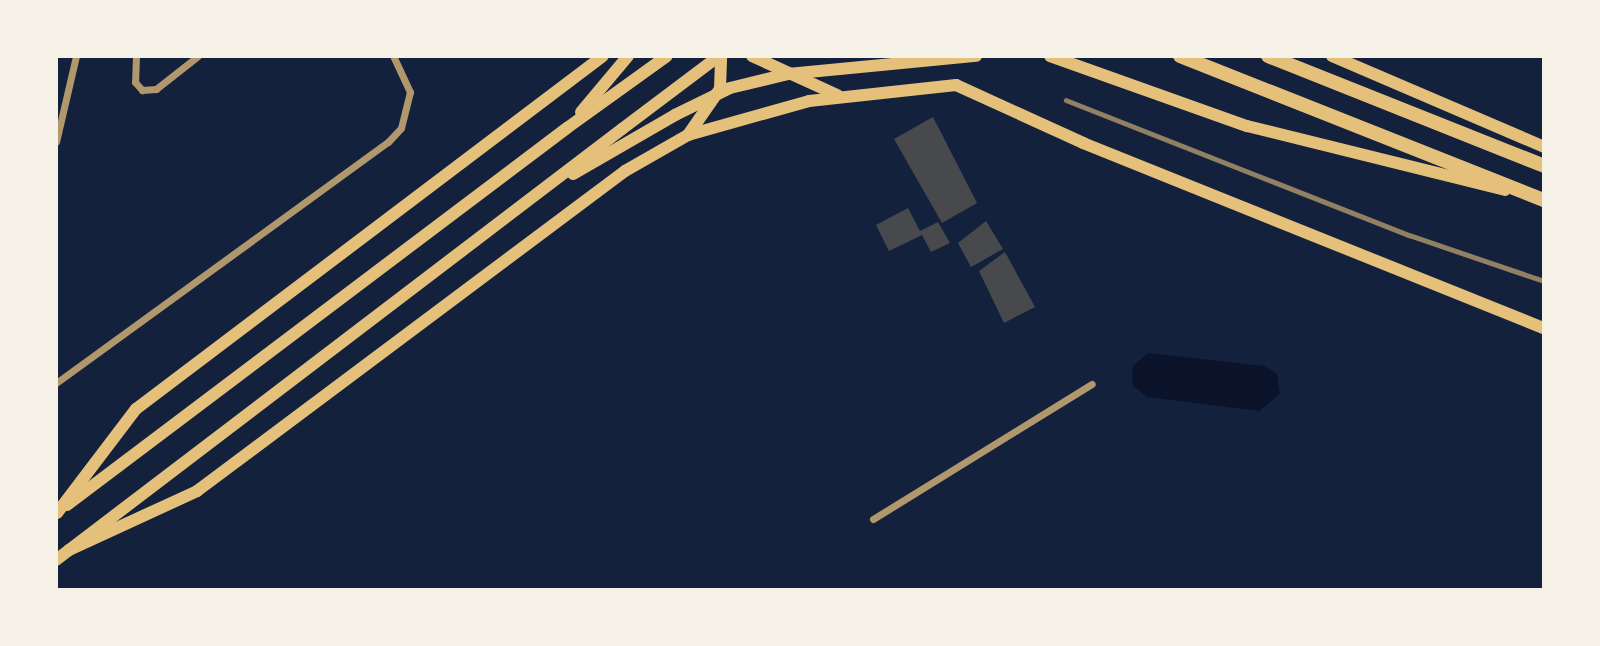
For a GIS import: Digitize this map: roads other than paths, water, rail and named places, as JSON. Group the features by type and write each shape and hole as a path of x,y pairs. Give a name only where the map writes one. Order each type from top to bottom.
{"highway":[{"path":"1180,56 1539,199"},
{"path":"1268,56 1544,166"}],"main road":[{"path":"56,513 136,409 603,56"},
{"path":"567,128 628,56"},
{"path":"56,513 567,128 667,56"},
{"path":"56,560 720,56"},
{"path":"688,135 720,89 720,56"},
{"path":"752,56 841,97"},
{"path":"539,193 676,115 730,88 788,74 976,56"},
{"path":"1050,56 1247,126 1539,199"},
{"path":"1337,58 1544,148"},
{"path":"69,550 197,491 625,171 688,135 767,110 841,97 956,85 1083,143 1544,328"}],"street":[{"path":"56,142 76,56"},
{"path":"135,56 135,82 142,90 156,89 198,56"},
{"path":"56,383 388,142 405,120 410,92 393,56"},
{"path":"873,519 1092,384"}],"water":[{"path":"1148,353 1264,366 1277,374 1280,394 1259,411 1147,397 1133,386 1132,376 1133,366"}],"railway":[{"path":"1066,100 1409,235 1544,281"}]}
